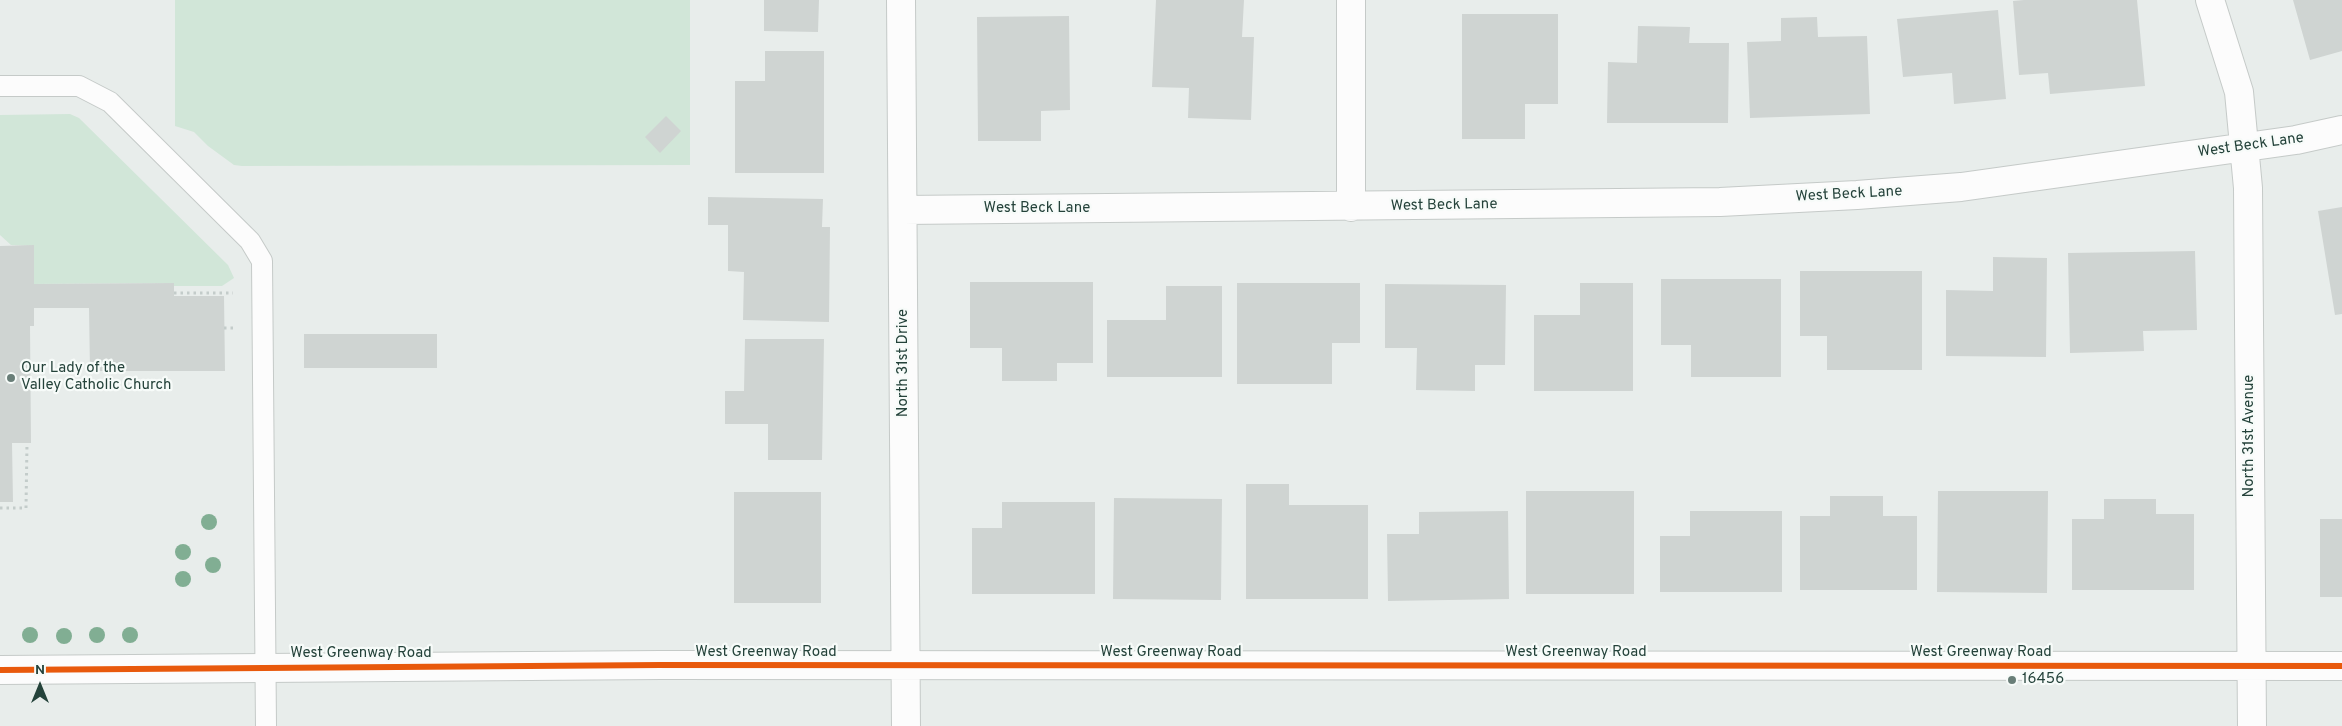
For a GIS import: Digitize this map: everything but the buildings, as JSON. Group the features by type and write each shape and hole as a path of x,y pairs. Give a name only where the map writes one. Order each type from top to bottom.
{"street":[{"name":"North 31st Drive","path":"901,0 906,726"},
{"path":"1351,0 1351,207"},
{"name":"North 31st Avenue","path":"2210,0 2239,92 2248,188 2250,666 2252,726"},
{"name":"West Beck Lane","path":"903,210 1720,202 1857,195 1961,187 2296,140 2342,130"},
{"name":"West Greenway Road","path":"0,670 265,667 2342,666"}],"lane":[{"path":"0,86 79,86 110,102 250,241 262,261 266,726"}],"path":[{"path":"174,293 263,294"},
{"path":"0,508 26,508 26,442"}],"green space":[{"path":"175,0 690,0 690,165 234,165 208,146 194,132 175,126"},
{"path":"70,114 79,118 228,265 234,278 222,286 174,286 174,283 34,284 34,246 11,245 0,235 0,115"}],"cycle path":[{"path":"0,670 661,665 2342,666"}],"place":[{"name":"Our Lady of the Valley Catholic Church","path":"11,378"},
{"name":"16456","path":"2012,680"}]}
